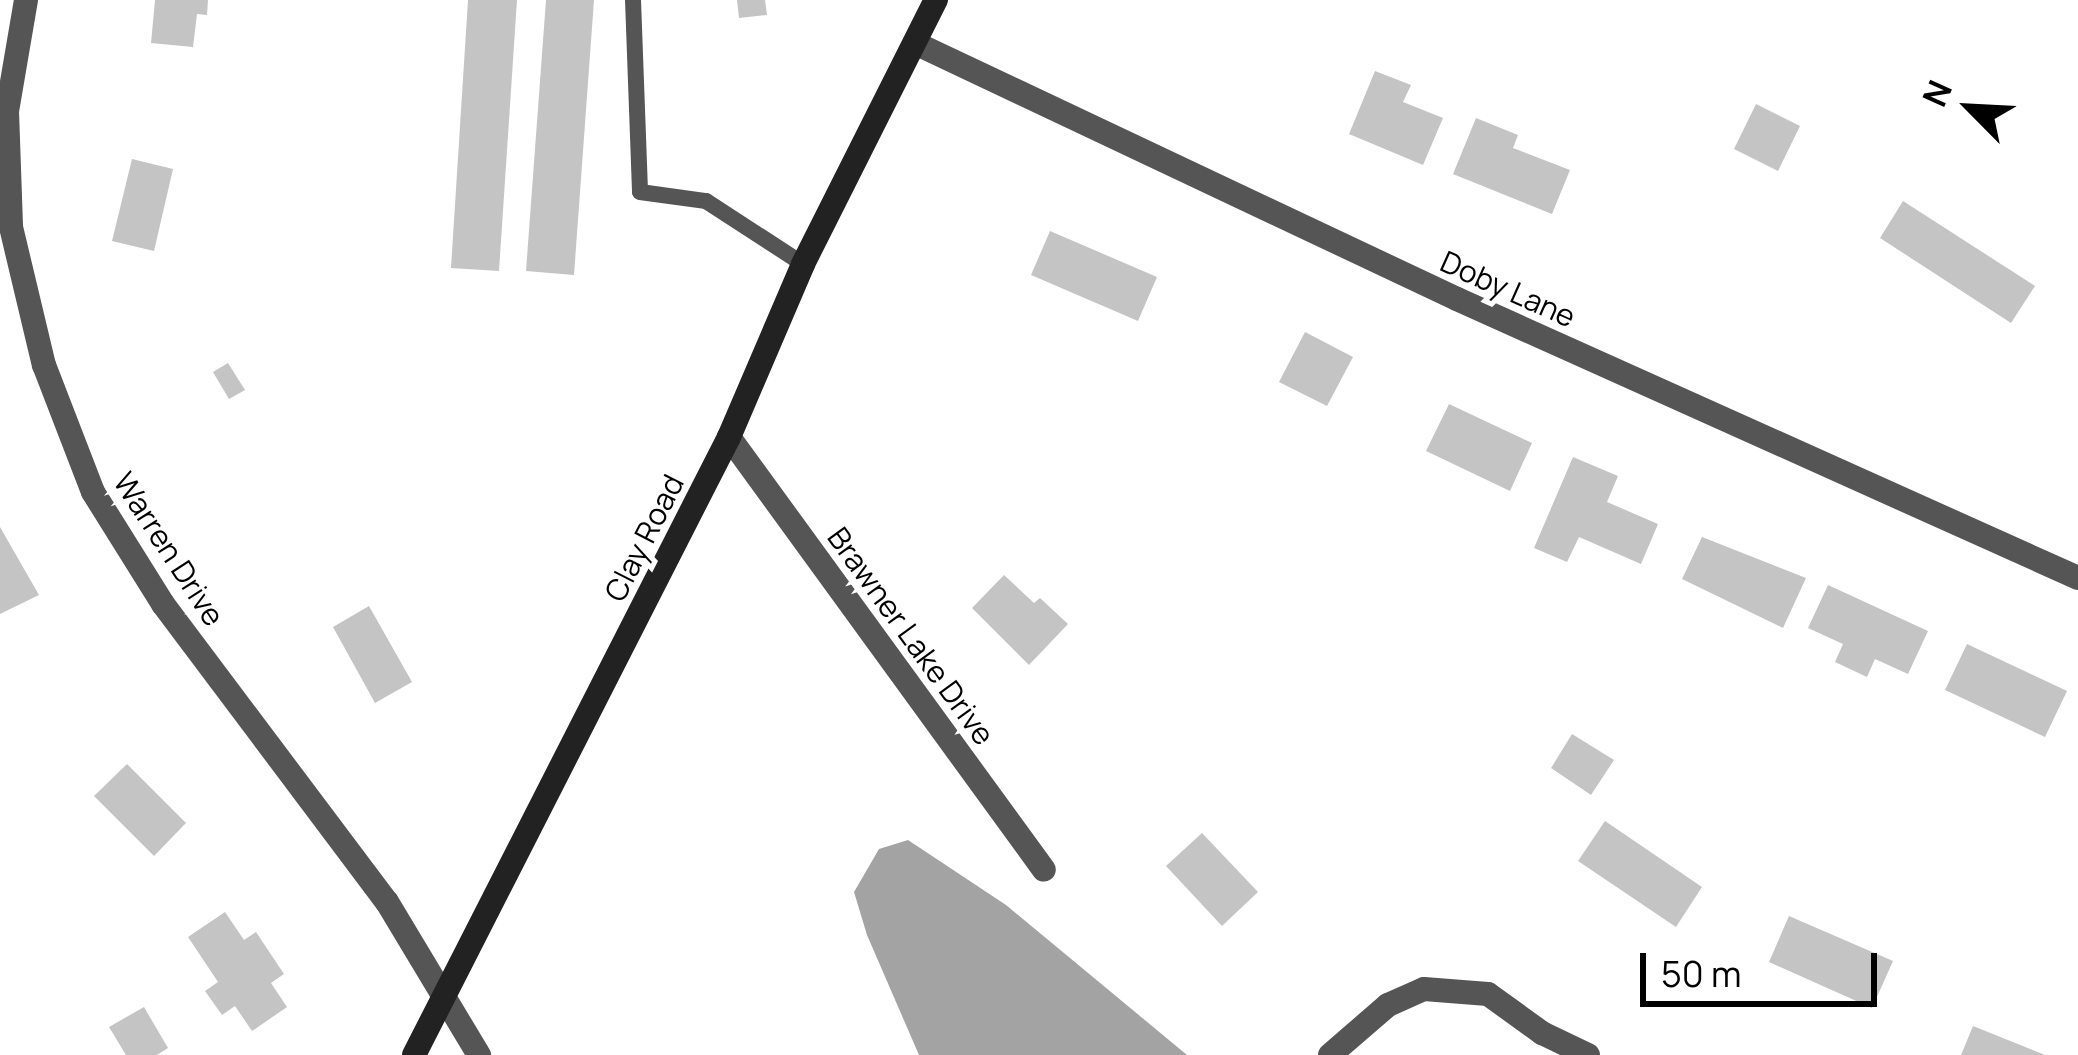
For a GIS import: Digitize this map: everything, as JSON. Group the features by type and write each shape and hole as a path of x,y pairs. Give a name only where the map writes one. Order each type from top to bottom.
{"street":[{"name":"Warren Drive","path":"26,0 7,111 11,227 44,365 93,492 163,604 387,902 479,1055"},
{"name":"Clay Road","path":"414,1055 729,437 802,264 936,0"},
{"name":"Doby Lane","path":"917,44 1457,299 2078,578"},
{"name":"Brawner Lake Drive","path":"729,437 1044,870"},
{"path":"1330,1055 1388,1005 1424,988 1488,994 1542,1033 1588,1055"}],"lane":[{"path":"633,0 640,192 706,201 802,264"}],"shaded area":[{"path":"908,840 1006,905 1187,1055 919,1055 867,935 854,892 879,849"}],"building":[{"path":"155,0 208,0 207,15 197,14 193,47 151,43"},
{"path":"468,0 517,0 499,271 451,268"},
{"path":"546,0 594,0 574,275 526,271"},
{"path":"737,0 765,0 767,15 739,18"},
{"path":"1375,71 1411,85 1403,102 1443,118 1423,165 1349,134"},
{"path":"1756,104 1800,126 1778,171 1734,149"},
{"path":"1476,118 1518,135 1513,148 1570,170 1552,214 1453,174"},
{"path":"132,159 173,169 154,251 112,241"},
{"path":"1903,201 2035,286 2011,323 1880,238"},
{"path":"1050,231 1157,277 1138,321 1031,275"},
{"path":"1305,332 1353,357 1327,406 1279,382"},
{"path":"228,363 245,390 229,399 213,372"},
{"path":"1449,404 1532,443 1510,491 1426,451"},
{"path":"1573,457 1618,476 1607,502 1658,524 1641,564 1579,537 1567,562 1534,548"},
{"path":"0,527 39,595 0,614"},
{"path":"1702,537 1806,578 1783,628 1682,579"},
{"path":"1004,575 1034,603 1040,598 1068,624 1029,665 972,608"},
{"path":"1828,585 1928,631 1908,674 1875,659 1867,677 1835,662 1843,644 1808,628"},
{"path":"369,606 412,682 375,703 333,627"},
{"path":"1967,644 2067,691 2045,737 1945,690"},
{"path":"1572,734 1614,760 1591,795 1551,768"},
{"path":"127,764 186,823 154,856 94,796"},
{"path":"1605,821 1702,887 1676,927 1578,861"},
{"path":"1202,833 1258,892 1222,926 1166,866"},
{"path":"225,912 244,940 256,932 284,974 271,983 287,1007 252,1031 235,1006 222,1015 205,991 218,982 188,937"},
{"path":"1789,916 1893,961 1872,1008 1769,962"},
{"path":"144,1007 168,1048 157,1055 126,1055 109,1027"},
{"path":"1973,1026 2045,1055 1961,1055"}]}
